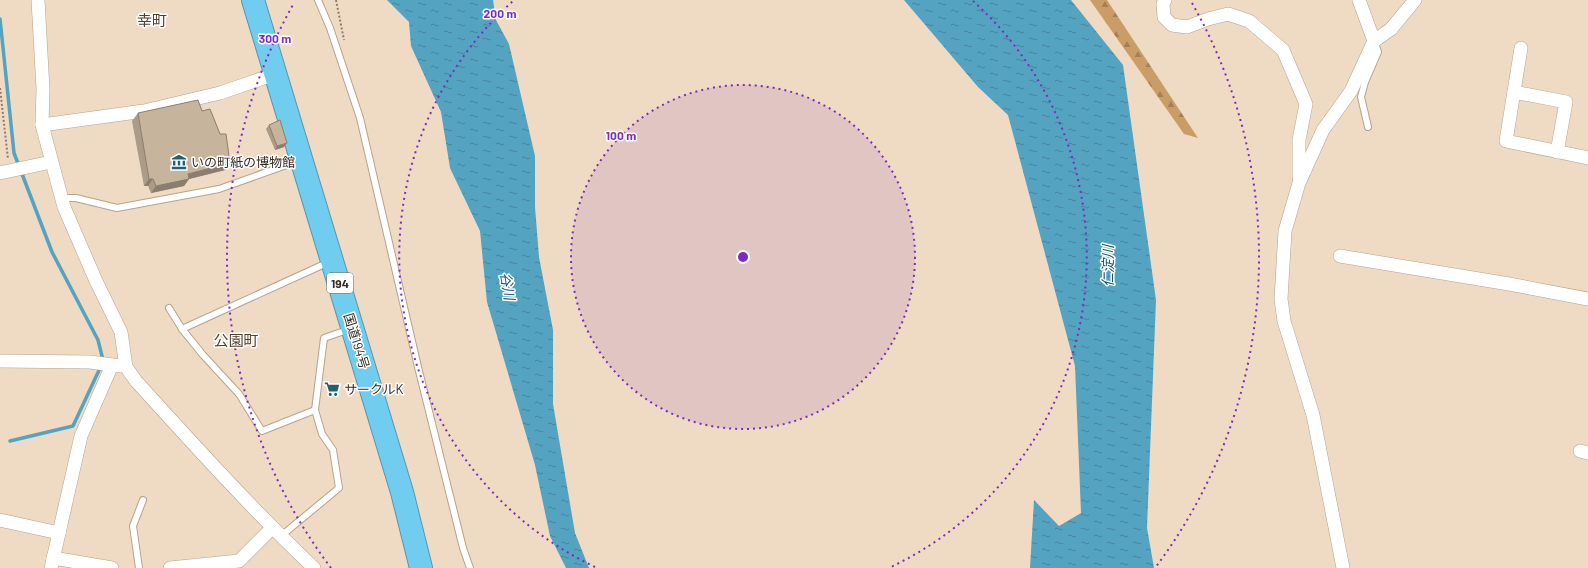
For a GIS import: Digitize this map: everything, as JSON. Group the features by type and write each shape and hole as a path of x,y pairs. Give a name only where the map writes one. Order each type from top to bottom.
{"highway":[{"name":"国道194号","path":"253,0 402,492 421,568"}],"street":[{"path":"38,0 42,125 62,198 96,281 121,332 126,367 136,381 276,532 314,568"},
{"path":"1165,0 1163,4 1164,17 1172,25 1187,28 1208,19 1228,14 1249,21 1283,50 1306,104 1299,140 1299,183"},
{"path":"1359,0 1374,41"},
{"path":"1343,568 1313,415 1284,322 1281,299 1285,231 1299,183 1323,130 1351,91 1374,41 1391,29 1416,0"},
{"path":"1521,48 1506,141 1588,158"},
{"path":"42,125 144,111 220,93 275,74"},
{"path":"1514,92 1566,102 1557,152"},
{"path":"5,172 51,162"},
{"path":"1340,256 1509,284 1588,299"},
{"path":"0,361 90,362 126,367"},
{"path":"112,365 81,436 52,563 112,568"},
{"path":"0,520 59,533"},
{"path":"170,568 231,565 239,561 276,532"}],"lane":[{"path":"318,0 330,28 360,118 418,367 463,548 470,568"},
{"path":"1368,127 1361,97 1365,82 1378,52 1374,41"},
{"path":"62,198 76,198 117,208 219,189 301,160"},
{"path":"182,330 332,260"},
{"path":"169,308 182,330 239,394 262,431 315,410"},
{"path":"276,532 339,488 333,450 322,434 315,410 324,338 353,328"},
{"path":"139,568 133,526 142,500"}],"path":[{"path":"0,88 5,172"}],"green space":[{"path":"1090,0 1107,0 1198,138 1184,134"}],"water":[{"name":"谷川","path":"387,0 493,0 496,20 509,44 535,156 535,207 539,257 553,330 553,404 575,533 589,568 566,568 550,536 535,465 487,302 480,231 450,168 441,112 411,46 409,22"},
{"name":"仁淀川","path":"904,0 1071,0 1123,65 1156,300 1147,528 1154,568 1030,568 1034,500 1059,526 1081,513 1075,366 1008,115 978,87"}],"building":[{"name":"いの町紙の博物館","path":"198,100 202,111 210,109 220,134 226,134 230,163 188,174 189,179 156,186 153,179 149,179 138,113"},
{"path":"280,120 287,143 277,146 269,125"}],"waterway":[{"path":"0,19 14,153 52,252 98,340 103,360"},
{"path":"10,441 73,426 101,366"}],"place":[{"name":"いの町紙の博物館","path":"179,162"},
{"name":"サークルK","path":"332,389"}],"district":[{"name":"幸町","path":"152,20"},
{"name":"公園町","path":"236,340"}]}
